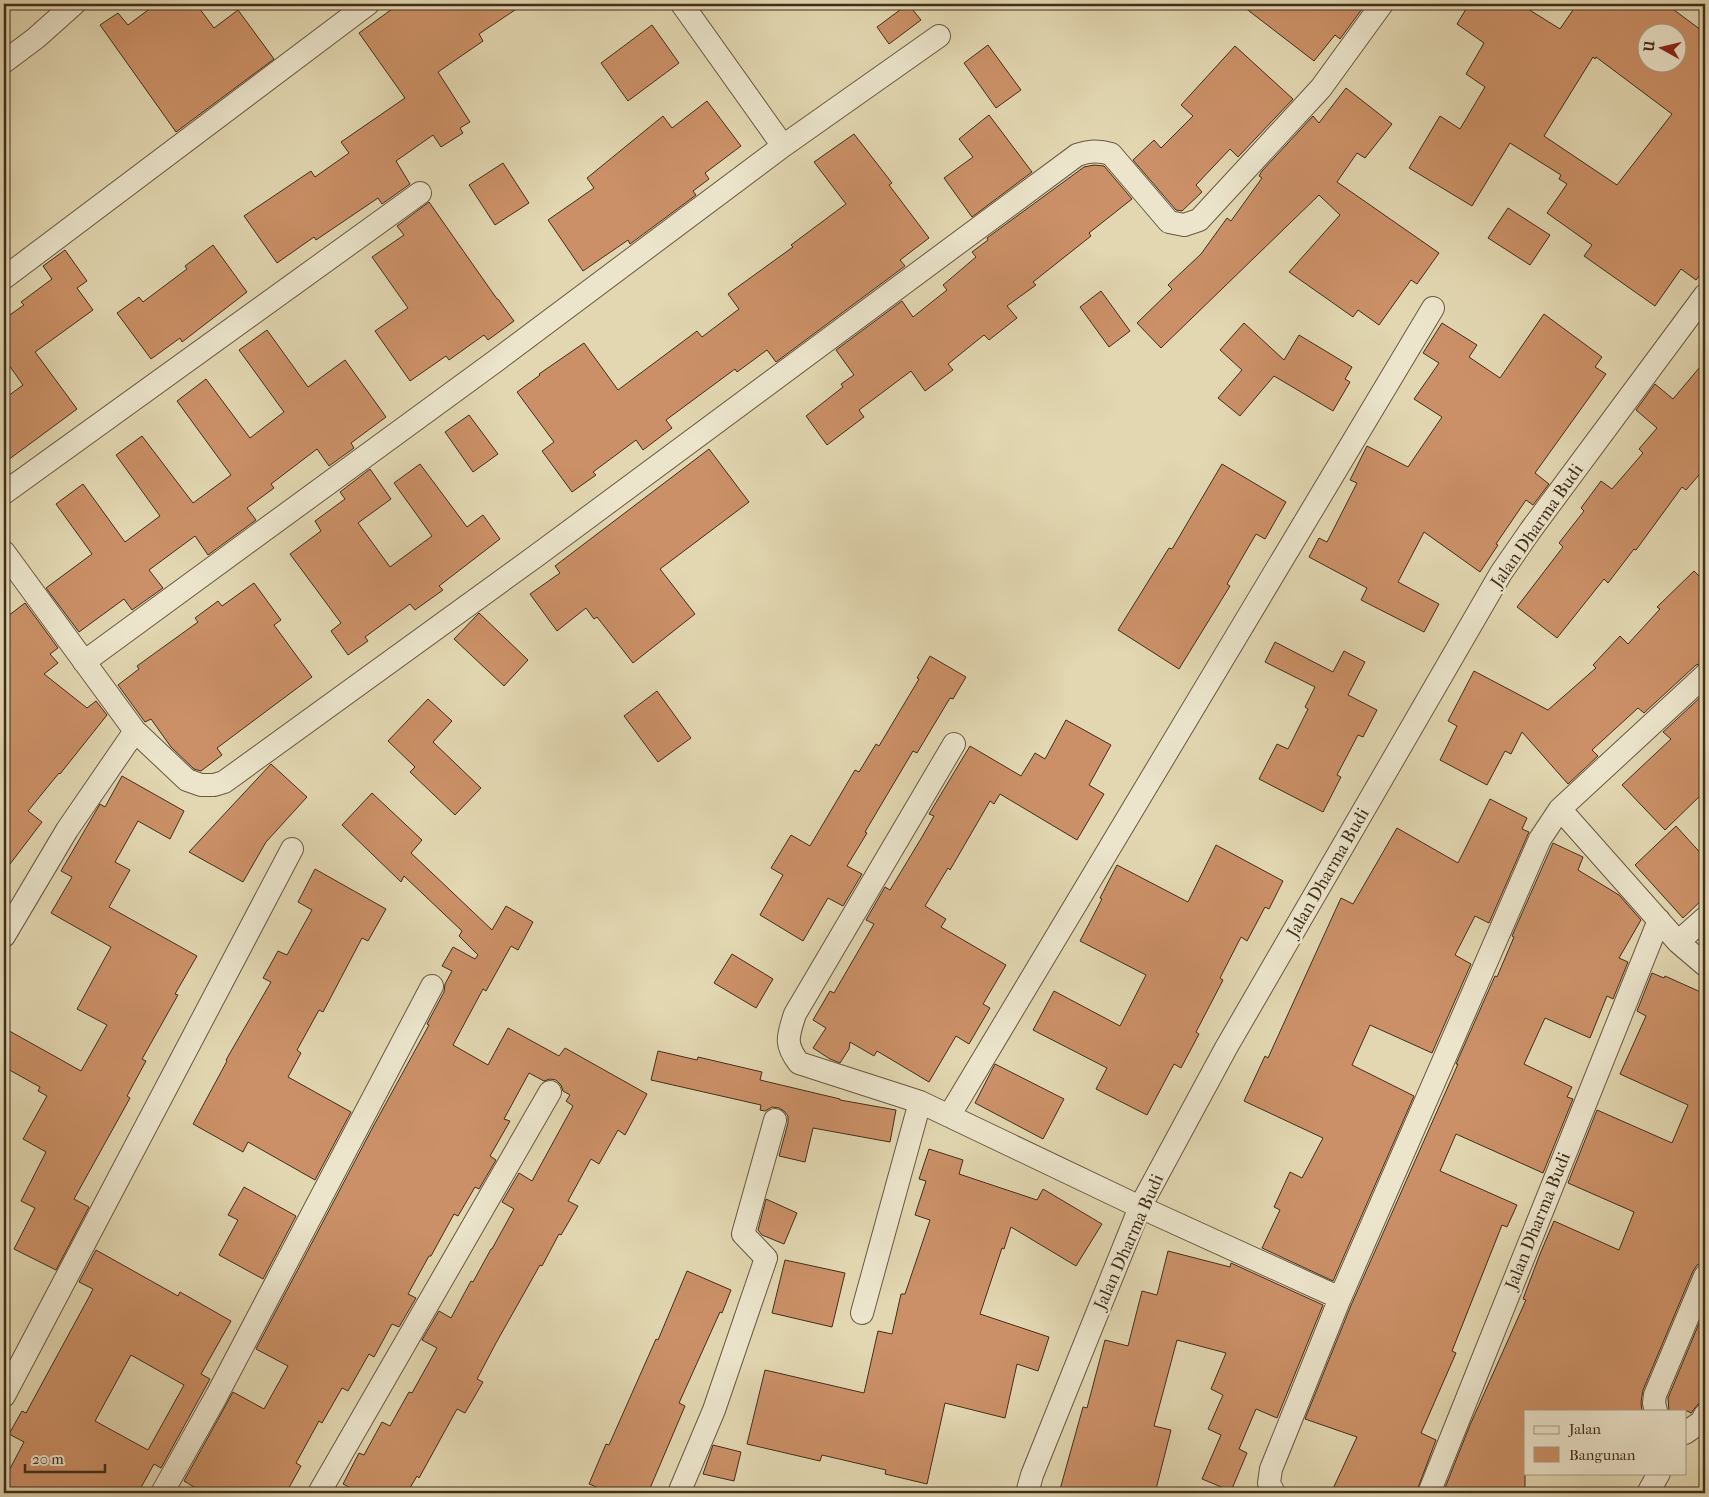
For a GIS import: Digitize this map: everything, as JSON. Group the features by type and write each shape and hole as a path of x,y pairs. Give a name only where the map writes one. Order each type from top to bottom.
{"street":[{"path":"4,62 36,38 74,4"},
{"path":"4,278 368,4"},
{"path":"682,4 783,146"},
{"path":"4,552 136,731 187,780 200,785 214,785 224,782 552,544 1076,156 1089,151 1101,151 1111,154 1170,222 1184,225 1199,220 1321,88 1382,4"},
{"path":"84,662 497,360 783,146 939,36"},
{"path":"4,493 420,193"},
{"name":"Jalan Dharma Budi","path":"1027,1493 1032,1475 1140,1207 1226,1048 1502,573 1530,531 1705,295"},
{"path":"949,1116 1433,308"},
{"path":"1274,1493 1269,1483 1271,1470 1340,1298 1540,839 1560,809 1705,675"},
{"path":"4,936 67,830 136,731"},
{"path":"954,744 795,1014 788,1038 790,1052 799,1063 920,1102 1140,1207 1340,1298"},
{"path":"1560,809 1678,942 1705,965"},
{"path":"4,1396 292,849"},
{"path":"1678,942 1705,918"},
{"name":"Jalan Dharma Budi","path":"1429,1493 1659,920"},
{"path":"162,1493 217,1395 432,986"},
{"path":"319,1493 550,1092"},
{"path":"862,1313 920,1102"},
{"path":"678,1493 714,1410 766,1258 742,1234 775,1120"},
{"path":"1656,1410 1655,1395 1705,1276"},
{"path":"1686,1432 1701,1422 1705,1415"},
{"path":"1648,1493 1658,1474"}],"building":[{"path":"156,4 196,4 214,28 238,10 274,59 176,132 100,25 118,13 128,25"},
{"path":"399,4 524,4 479,34 483,41 438,72 470,122 460,128 463,133 441,147 433,135 396,161 410,184 382,204 378,198 316,240 314,237 277,263 244,216 311,171 315,177 349,153 341,142 405,98 359,33"},
{"path":"908,4 921,20 889,44 877,27"},
{"path":"1240,4 1356,4 1362,9 1340,39 1335,35 1314,61"},
{"path":"1469,4 1520,4 1560,29 1577,4 1666,4 1705,33 1705,268 1696,280 1681,269 1655,306 1584,256 1592,245 1547,213 1567,184 1559,179 1561,175 1510,143 1472,206 1409,168 1440,116 1460,129 1485,87 1466,74 1484,43 1457,24","holes":["1593,57 1595,59 1596,57 1672,114 1617,185 1544,136"]},
{"path":"652,25 679,63 628,101 601,63"},
{"path":"988,45 1021,90 996,108 964,63"},
{"path":"1235,46 1293,99 1238,157 1230,149 1196,185 1202,192 1182,211 1176,210 1133,160 1154,140 1161,148 1193,116 1181,105"},
{"path":"1346,88 1392,124 1365,158 1357,153 1337,182 1439,253 1417,284 1411,280 1379,325 1358,310 1353,317 1289,272 1340,215 1319,195 1161,348 1137,323 1172,289 1168,285 1201,254 1227,218 1231,221 1262,178 1259,176 1262,171 1313,116 1319,123"},
{"path":"707,101 741,146 705,173 709,179 693,191 696,195 630,244 628,240 583,271 548,220 594,188 587,178 663,116 672,128"},
{"path":"989,115 1032,172 972,217 944,178 973,157 959,139"},
{"path":"854,134 892,183 889,185 929,238 900,260 905,266 776,362 767,350 737,372 735,369 666,420 672,428 643,450 636,440 593,472 596,475 572,492 542,451 554,442 517,392 539,374 584,343 618,390 697,331 702,337 739,309 728,294 793,247 791,245 846,204 814,162"},
{"path":"503,163 529,203 495,225 469,185"},
{"path":"1104,166 1132,199 1089,233 1091,236 1033,282 1036,285 1007,306 1017,318 989,340 984,335 948,364 953,370 925,391 911,371 859,410 864,417 827,445 806,416 843,387 841,384 854,375 836,350 902,301 913,317 947,290 943,285 976,257 972,252 988,240 987,238 1084,167"},
{"path":"429,202 514,321 488,340 484,335 449,360 446,356 410,381 375,331 408,308 372,257 404,235 397,226"},
{"path":"1508,208 1550,235 1530,265 1488,238"},
{"path":"213,245 247,292 182,342 180,338 151,359 117,313 139,297 143,302 187,269 185,266"},
{"path":"65,250 87,281 77,288 93,310 35,352 77,409 4,463 4,399 23,385 4,358 4,319 24,305 21,302 52,279 43,266"},
{"path":"1101,291 1130,331 1109,347 1080,307"},
{"path":"1544,314 1602,357 1595,367 1606,374 1535,473 1549,484 1533,505 1526,500 1496,544 1498,545 1480,572 1424,532 1398,582 1439,604 1424,632 1361,600 1367,588 1309,557 1319,538 1327,542 1357,483 1350,480 1367,446 1408,467 1442,417 1414,399 1439,363 1423,353 1442,323 1477,345 1469,357 1500,378"},
{"path":"1244,323 1284,360 1299,335 1352,367 1345,379 1350,382 1333,411 1274,376 1240,416 1218,398 1242,370 1220,350"},
{"path":"267,330 308,387 345,360 386,417 351,443 354,448 329,466 317,449 271,484 274,488 247,508 256,520 208,555 195,536 149,570 163,588 132,610 124,599 79,632 46,588 92,554 56,504 83,484 125,542 160,516 116,455 142,436 193,503 231,475 177,401 206,379 250,438 284,412 239,350"},
{"path":"1705,361 1705,468 1686,490 1682,487 1636,550 1634,549 1608,583 1604,579 1557,638 1517,607 1563,547 1559,543 1584,511 1581,508 1601,481 1612,489 1643,453 1639,449 1657,428 1636,410 1655,384 1673,399"},
{"path":"469,415 498,454 473,472 445,432"},
{"path":"709,449 749,502 660,569 695,614 633,663 597,617 594,619 586,608 557,631 530,594 560,573 555,566"},
{"path":"420,464 467,527 483,515 500,539 439,586 443,590 415,610 410,604 365,637 368,641 348,655 331,631 341,623 290,554 321,531 315,521 345,499 340,492 370,469 391,499 358,523 390,567 432,536 394,483"},
{"path":"1222,464 1286,502 1265,539 1256,534 1227,584 1230,586 1179,669 1118,630 1169,548 1172,549"},
{"path":"1694,571 1705,582 1705,662 1696,665 1644,713 1638,708 1592,750 1598,756 1568,784 1522,732 1511,754 1505,751 1487,785 1440,760 1457,726 1448,721 1474,671 1548,710 1596,668 1593,665 1620,636 1628,644 1660,609 1657,607"},
{"path":"254,583 281,620 274,625 312,677 217,748 222,755 201,771 194,769 171,747 151,719 145,722 118,685 139,669 137,666 198,622 195,618 218,601 222,606"},
{"path":"25,603 58,648 50,654 58,663 44,674 87,708 96,701 107,715 28,811 42,822 4,872 4,619"},
{"path":"479,613 528,660 504,686 454,639"},
{"path":"1275,642 1333,672 1344,651 1365,662 1348,695 1377,710 1363,737 1358,735 1337,775 1341,777 1323,812 1259,779 1277,744 1288,749 1308,709 1305,707 1315,687 1265,662"},
{"path":"930,656 966,677 953,699 950,698 917,753 913,751 865,832 867,833 847,866 862,874 843,906 828,898 803,941 760,915 783,875 771,868 791,835 810,846 855,770 859,772 876,744 879,746 919,679 917,678"},
{"path":"657,691 691,738 658,762 624,716"},
{"path":"1705,693 1705,791 1665,830 1622,785 1671,739 1663,732"},
{"path":"428,699 452,721 433,742 481,788 455,815 410,772 415,767 388,741"},
{"path":"1066,720 1111,745 1089,785 1104,794 1077,840 1000,794 994,804 990,801 950,870 948,868 925,906 946,919 941,927 1006,965 983,1004 990,1008 969,1044 956,1036 929,1082 877,1051 874,1056 850,1042 849,1049 840,1063 813,1048 826,1028 813,1020 830,991 834,993 874,924 866,920 885,887 890,890 922,837 934,816 929,814 970,746 1021,776 1035,753 1045,759"},
{"path":"271,764 307,797 266,842 243,882 189,852"},
{"path":"122,776 184,811 170,839 138,821 115,862 130,870 109,907 197,956 175,994 178,995 142,1059 146,1061 127,1096 130,1098 74,1199 89,1207 56,1270 14,1249 35,1208 21,1201 46,1152 23,1139 47,1096 38,1091 40,1087 4,1067 4,1028 81,1071 107,1025 77,1009 111,947 51,913 72,877 61,871 100,804 105,807"},
{"path":"372,793 422,840 411,853 492,930 506,906 533,922 518,950 511,946 486,991 483,989 453,1045 488,1065 508,1028 559,1056 565,1048 647,1094 625,1135 618,1130 599,1164 591,1159 568,1201 578,1206 561,1235 559,1234 542,1266 540,1265 496,1343 477,1379 483,1382 465,1413 457,1409 419,1478 417,1476 407,1493 360,1493 343,1484 359,1453 364,1455 382,1422 390,1426 409,1392 412,1393 437,1348 422,1340 439,1311 451,1318 514,1209 502,1202 519,1173 532,1181 573,1106 566,1101 570,1095 563,1091 561,1085 556,1080 544,1081 529,1073 504,1119 510,1121 490,1156 496,1160 479,1189 475,1187 458,1216 454,1214 431,1256 429,1256 408,1294 416,1298 399,1327 392,1324 374,1357 369,1354 348,1391 342,1388 322,1423 319,1421 296,1463 301,1466 286,1493 204,1493 184,1481 233,1392 264,1409 288,1366 256,1349 429,1025 427,1024 444,992 445,984 452,971 442,966 453,947 475,959 478,955 459,936 462,931 404,876 401,882 342,825"},
{"path":"1490,799 1527,818 1522,829 1529,832 1489,923 1475,916 1455,955 1471,964 1432,1053 1370,1025 1352,1065 1414,1096 1333,1281 1262,1248 1280,1210 1274,1207 1290,1172 1302,1178 1323,1138 1244,1101 1265,1056 1268,1058 1341,898 1353,904 1397,828 1458,863"},
{"path":"1676,826 1705,858 1705,897 1683,918 1635,865"},
{"path":"1553,843 1583,857 1578,870 1619,895 1641,920 1619,958 1628,962 1613,999 1607,996 1590,1038 1545,1018 1524,1064 1572,1087 1567,1097 1573,1099 1543,1173 1456,1134 1440,1171 1517,1205 1507,1227 1502,1225 1452,1351 1456,1353 1421,1433 1436,1440 1416,1493 1331,1493 1357,1437 1305,1419 1352,1303 1495,976 1497,977 1514,937 1512,936"},
{"path":"1216,845 1283,881 1269,909 1265,907 1247,941 1241,937 1220,978 1223,980 1196,1032 1199,1034 1181,1068 1174,1064 1147,1115 1096,1089 1107,1068 1033,1030 1054,991 1120,1026 1146,975 1080,941 1117,865 1188,902"},
{"path":"315,869 386,909 368,941 362,938 323,1012 319,1010 297,1050 301,1053 288,1077 351,1112 315,1180 248,1142 243,1152 193,1124 226,1060 271,982 263,978 278,951 287,955 312,910 298,902"},
{"path":"732,954 773,979 756,1008 714,983"},
{"path":"1652,973 1664,978 1665,976 1705,994 1705,1263 1697,1265 1693,1271 1643,1390 1642,1410 1524,1410 1525,1493 1443,1493 1470,1425 1526,1300 1523,1299 1554,1221 1619,1250 1634,1212 1568,1183 1597,1110 1672,1143 1688,1105 1620,1074 1646,1016 1637,1011"},
{"path":"658,1051 697,1060 698,1057 762,1072 760,1080 840,1100 896,1110 890,1142 813,1128 805,1162 779,1156 788,1123 788,1116 784,1111 772,1107 765,1111 760,1110 761,1105 651,1080"},
{"path":"995,1064 1064,1099 1043,1139 975,1103"},
{"path":"929,1149 963,1160 959,1174 1037,1200 1043,1189 1102,1224 1076,1266 1011,1227 980,1314 1049,1337 1038,1371 1017,1364 1005,1418 945,1403 927,1484 885,1474 886,1470 822,1455 820,1461 747,1444 765,1370 864,1393 878,1331 892,1334 901,1294 905,1294 930,1220 915,1215 926,1181 919,1179"},
{"path":"244,1187 296,1216 263,1279 219,1255 238,1220 228,1215"},
{"path":"766,1199 797,1213 784,1244 762,1235 758,1230"},
{"path":"96,1250 178,1296 180,1292 231,1321 201,1374 210,1379 161,1468 154,1464 138,1493 4,1493 4,1480 24,1442 9,1434 22,1411 26,1413 93,1289 79,1282","holes":["131,1355 184,1385 148,1450 95,1421"]},
{"path":"1168,1251 1230,1267 1231,1263 1323,1305 1277,1418 1256,1409 1239,1449 1247,1453 1231,1491 1202,1479 1221,1435 1208,1429 1223,1395 1211,1389 1226,1353 1177,1340 1154,1426 1171,1430 1155,1493 1059,1493 1083,1407 1087,1408 1105,1340 1128,1346 1142,1291 1157,1295"},
{"path":"785,1260 845,1273 832,1327 772,1313"},
{"path":"687,1271 731,1290 679,1403 685,1406 648,1493 611,1493 589,1484 606,1444 609,1445 656,1339 658,1340"},
{"path":"1705,1309 1705,1402 1698,1404 1691,1413 1686,1410 1669,1410 1668,1398"},
{"path":"713,1445 741,1452 734,1481 703,1474"}]}
